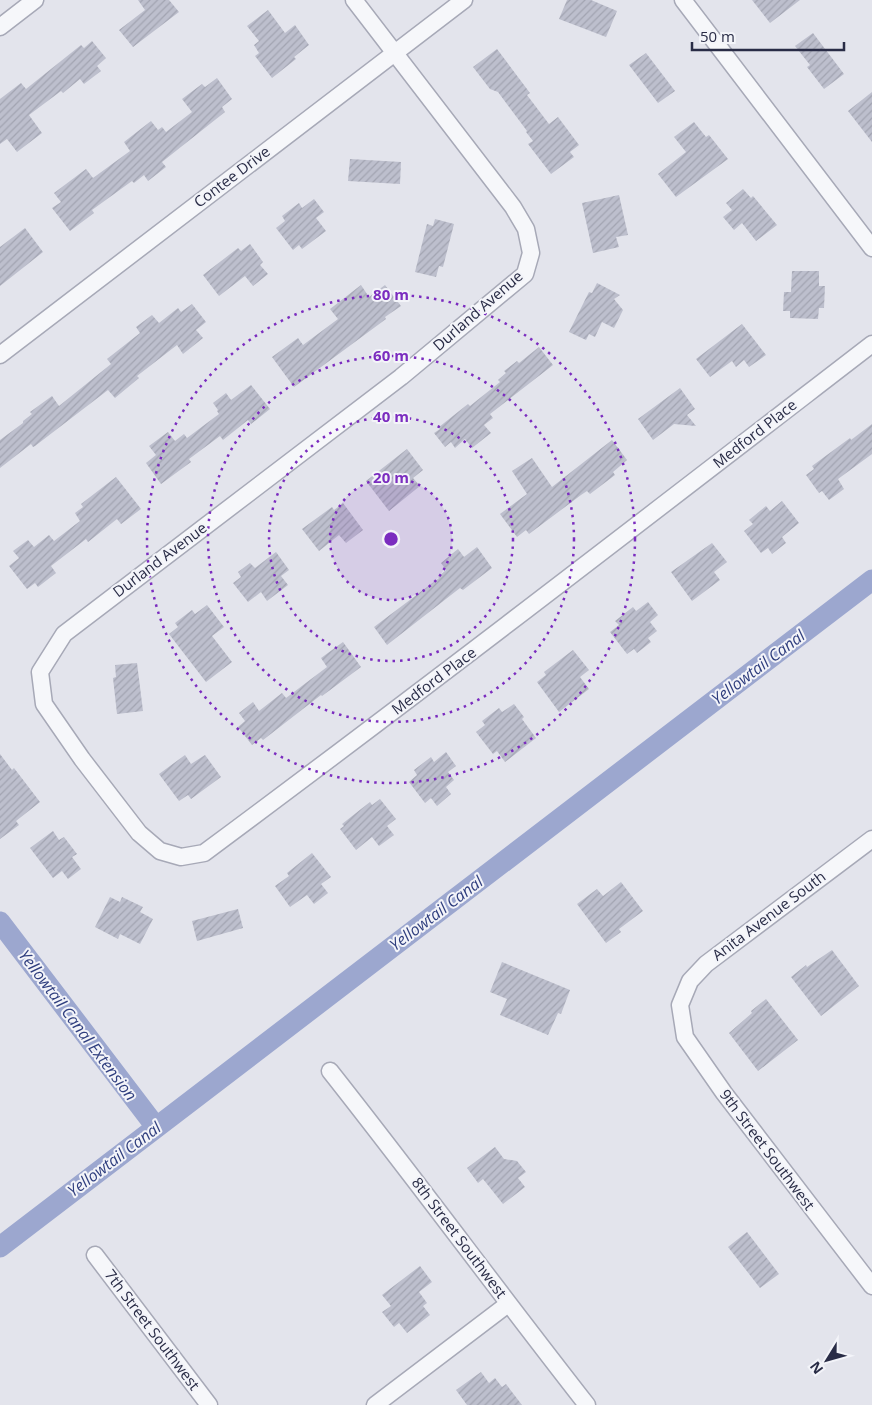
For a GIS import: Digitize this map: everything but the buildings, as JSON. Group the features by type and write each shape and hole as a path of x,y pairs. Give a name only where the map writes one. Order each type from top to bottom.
{"street":[{"path":"0,27 35,0"},
{"name":"Durland Avenue","path":"40,672 64,634 402,377 525,274 531,253 526,229 513,207 354,0"},
{"name":"Contee Drive","path":"0,355 464,0"},
{"path":"683,0 872,248"},
{"name":"Medford Place","path":"40,672 44,704 82,759 138,833 160,851 181,857 204,853 537,603 872,344"},
{"name":"Anita Avenue South","path":"680,1005 690,981 706,964 872,839"},
{"name":"9th Street Southwest","path":"680,1005 685,1037 730,1101 872,1286"},
{"name":"8th Street Southwest","path":"330,1071 407,1168 508,1304 587,1405"},
{"name":"7th Street Southwest","path":"94,1256 209,1405"},
{"path":"374,1405 508,1304"}],"waterway":[{"name":"Yellowtail Canal","path":"0,1247 872,580"},
{"name":"Yellowtail Canal Extension","path":"0,922 156,1127"}]}
